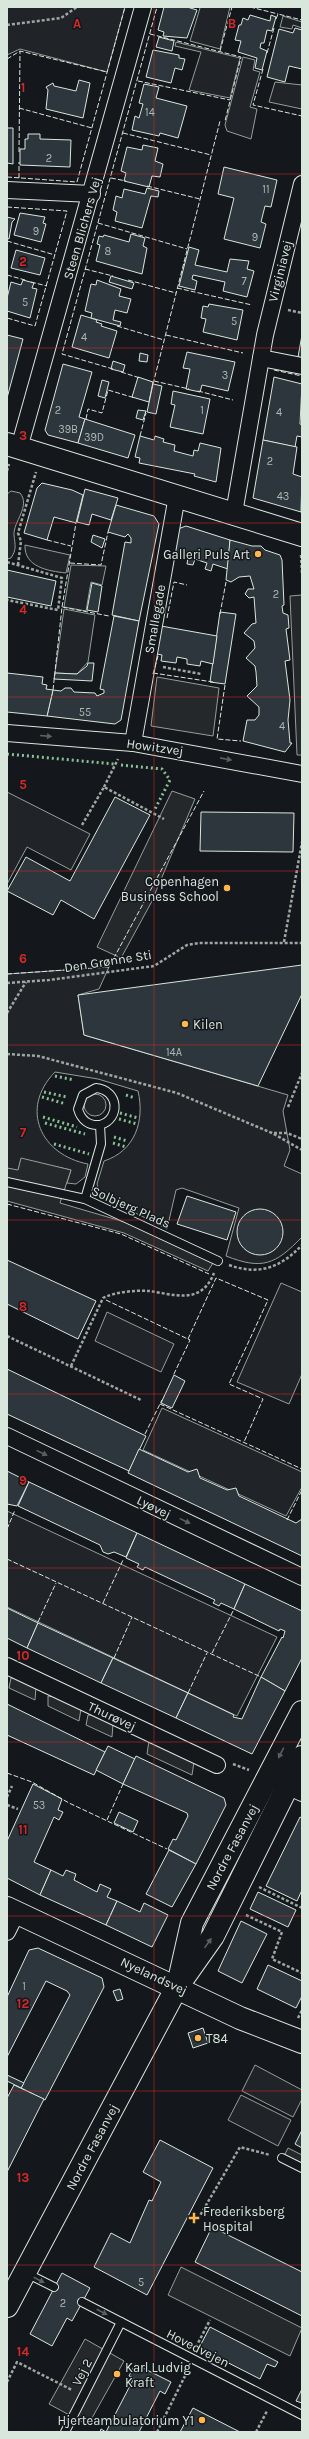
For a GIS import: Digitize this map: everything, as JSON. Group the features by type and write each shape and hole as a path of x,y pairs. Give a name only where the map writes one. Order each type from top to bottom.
{"street":[{"name":"Steen Blichers Vej","path":"13,446 92,194 143,7"},
{"name":"Virginiavej","path":"234,513 261,358 302,184"},
{"path":"7,190 92,194"},
{"path":"261,358 302,366"},
{"path":"13,446 302,535"},
{"name":"Smallegade","path":"128,743 146,665 177,496"},
{"name":"Howitzvej","path":"7,733 128,743 302,774"},
{"name":"Lyøvej","path":"7,1436 302,1577"},
{"name":"Thurøvej","path":"7,1666 217,1765"},
{"name":"Nordre Fasanvej","path":"177,1987 192,1922 286,1785 302,1712"},
{"name":"Nordre Fasanvej","path":"7,2306 177,1987 213,1936 286,1785 302,1757"},
{"path":"7,1932 12,1910"},
{"name":"Nyelandsvej","path":"12,1910 240,2018 302,2042"}],"lane":[{"path":"96,1088 109,1093 115,1103 111,1119 100,1125 94,1125 84,1120 78,1109 83,1094 96,1088"},
{"path":"85,1199 101,1144 100,1125"},
{"name":"Solbjerg Plads","path":"7,1182 85,1199 218,1261"},
{"path":"282,2158 302,2168"},
{"path":"25,2273 54,2288"},
{"name":"Hovedvejen","path":"82,2302 302,2415"},
{"name":"Vej 2","path":"65,2432 121,2322"}],"path":[{"path":"7,25 61,18 77,7"},
{"path":"18,565 21,541 18,533 41,454"},
{"path":"7,562 62,578 58,610 7,600"},
{"path":"146,665 202,674"},
{"path":"82,825 128,743"},
{"path":"104,787 164,819"},
{"path":"284,942 302,842"},
{"name":"Den Grønne Sti","path":"7,983 154,966 187,945 199,943 302,943"},
{"path":"7,1013 26,982"},
{"path":"7,1054 38,1056 177,1093 272,1133 302,1150"},
{"path":"288,1107 302,1074"},
{"path":"272,1133 287,1133 302,1139"},
{"path":"71,1366 103,1298 111,1294 148,1291 180,1297 202,1290 212,1278 218,1261 242,1268 272,1268 291,1256 302,1245"},
{"path":"7,1336 141,1400"},
{"path":"217,1765 232,1764 286,1785"},
{"path":"7,1797 12,1786"},
{"path":"7,1805 18,1809"},
{"path":"241,1876 302,1908"},
{"path":"227,1906 282,1932 272,1958 302,1973"},
{"path":"198,2219 240,2147 282,2158"},
{"path":"157,2432 193,2360 196,2347 210,2320"},
{"path":"7,2382 17,2362 84,2396"},
{"path":"256,2432 272,2400"}],"shaded area":[{"path":"7,7 125,7 107,72 20,49 7,55"},
{"path":"197,7 230,7 220,49 190,41 200,8"},
{"path":"283,16 302,22 302,28 293,25 292,29 280,27"},
{"path":"176,42 240,58 230,98 189,90 201,52 175,46"},
{"path":"243,57 255,60 253,70 260,72 250,107 257,109 251,139 227,131 225,125"},
{"path":"275,82 302,85 302,109 269,102"},
{"path":"11,491 20,493 24,503 14,530 14,552 11,558 7,559 7,494"},
{"path":"25,545 70,555 66,573 45,569 33,563 28,558"},
{"path":"71,565 106,566 102,585 91,582 86,611 64,607"},
{"path":"302,595 302,755 297,755 290,596"},
{"path":"64,609 95,615 88,662 77,674 55,673"},
{"path":"157,677 219,688 213,736 151,726"},
{"path":"172,791 195,799 151,903 121,958 97,947"},
{"path":"7,792 90,834 71,870 27,847 7,884"},
{"path":"109,967 99,989 78,995 84,1035 288,1095 283,1111 290,1150 284,1166 302,1174 302,1237 284,1254 276,1259 259,1264 249,1263 226,1256 239,1208 182,1188 176,1190 167,1229 100,1195 97,1184 104,1161 123,1150 135,1134 140,1113 138,1091 98,1079 55,1072 44,1086 38,1101 37,1115 40,1128 47,1141 58,1151 72,1159 88,1164 85,1177 76,1184 67,1183 71,1170 21,1159 18,1171 7,1168 7,974"},
{"path":"95,1094 103,1097 106,1105 103,1113 95,1116 87,1113 84,1105 87,1097"},
{"path":"21,1158 71,1170 60,1203 128,1223 213,1263 208,1271 124,1233 7,1201 7,1168 18,1170"},
{"path":"281,1283 302,1292 302,1374 289,1404 237,1382"},
{"path":"107,1312 174,1344 161,1372 95,1341"},
{"path":"162,1408 302,1472 302,1487 286,1516 143,1450"},
{"path":"7,1511 277,1637 237,1716 7,1607"},
{"path":"11,1678 17,1678 36,1687 35,1700 9,1688"},
{"path":"48,1696 55,1697 81,1709 79,1721 48,1706"},
{"path":"88,1715 94,1715 113,1724 112,1737 86,1725"},
{"path":"149,1741 194,1762 192,1775 147,1754"},
{"path":"255,2065 302,2090 302,2099 293,2117 242,2091"},
{"path":"241,2095 291,2120 278,2146 228,2120"},
{"path":"288,2148 302,2155 302,2165 284,2156"},
{"path":"181,2267 302,2328 290,2356 168,2295"},
{"path":"85,2339 124,2361 88,2425 49,2404"}],"building":[{"path":"164,7 187,7 197,10 187,38 163,36 164,32 158,30"},
{"path":"250,15 270,21 271,15 276,17 272,31 267,30 264,43 261,43 260,48 267,51 262,70 255,68 257,58 238,52 241,41 235,40 239,25 241,25 243,18 248,20"},
{"path":"295,28 302,30 302,69 289,66 285,82 267,77 279,29 293,33"},
{"path":"159,37 174,41 172,51 156,47"},
{"path":"153,50 179,55 179,58 185,59 182,70 175,68 171,83 146,77"},
{"path":"79,80 90,83 83,118 46,109 48,90 46,87 53,83 54,86 76,91"},
{"path":"144,84 159,87 156,98 187,106 178,138 160,133 159,136 132,130 135,116 139,118 143,104 139,103"},
{"path":"7,128 13,128 13,164 7,163"},
{"path":"28,134 40,134 40,139 71,140 70,167 20,165 20,149 25,149 25,139 28,139"},
{"path":"143,145 158,148 155,161 163,164 160,177 152,176 149,187 124,181 126,173 121,171 127,147 142,150"},
{"path":"224,167 277,180 271,207 265,206 261,222 266,224 260,248 224,239 234,198 218,194"},
{"path":"147,188 159,191 158,197 151,196 142,228 115,221 117,212 113,210 116,196 122,198 124,189 145,194"},
{"path":"20,213 45,217 43,223 46,224 41,242 14,235"},
{"path":"7,217 15,219 12,222 9,239 7,238"},
{"path":"131,234 145,238 143,246 147,248 142,274 96,261 100,245 97,244 99,236 103,237 104,235 129,242"},
{"path":"189,247 199,250 195,265 227,272 230,259 249,261 247,269 254,271 247,297 223,291 225,282 193,275 192,279 197,281 195,290 179,286"},
{"path":"16,250 45,258 40,275 11,268"},
{"path":"111,276 134,283 132,289 109,282"},
{"path":"23,280 34,283 32,288 37,289 30,318 7,311 7,298 11,282 21,285"},
{"path":"97,280 121,289 119,296 131,299 127,313 115,310 113,320 121,322 120,326 91,318 92,313 85,311 91,284 96,285"},
{"path":"209,304 243,310 237,340 203,332 206,319 201,318 203,306 208,307"},
{"path":"81,315 97,320 96,322 102,324 101,326 117,331 109,358 72,347"},
{"path":"7,335 23,339 7,398"},
{"path":"302,335 302,358 298,357"},
{"path":"187,352 235,362 228,391 202,385 200,392 186,389 190,369 183,368"},
{"path":"140,353 148,355 147,362 139,361"},
{"path":"113,361 125,365 123,372 111,369"},
{"path":"63,364 92,372 79,417 85,419 78,443 48,435 45,430"},
{"path":"138,377 153,382 149,402 132,397"},
{"path":"274,377 302,384 300,424 302,425 302,437 297,436 295,447 263,440"},
{"path":"102,380 109,382 105,398 98,396"},
{"path":"153,384 162,386 156,414 147,412"},
{"path":"173,391 210,399 203,434 170,427 175,405 171,404"},
{"path":"138,410 146,411 143,420 136,418"},
{"path":"85,419 135,435 128,458 78,443"},
{"path":"140,436 154,440 155,436 164,439 163,442 175,445 174,451 193,456 194,450 198,451 200,443 221,448 216,482 194,476 195,474 139,463 140,458 135,457"},
{"path":"263,440 297,447 293,474 302,477 301,512 253,498"},
{"path":"42,483 72,490 83,495 76,523 54,517 47,540 24,533 37,488"},
{"path":"85,489 118,498 111,520 92,514 89,525 77,522"},
{"path":"116,505 154,516 159,524 139,621 112,615 125,542 131,543 131,538 128,534 125,537 108,532"},
{"path":"186,526 230,540 228,569 213,564 211,571 205,569 207,563 195,559 193,565 187,564 188,558 174,555 178,529"},
{"path":"93,535 105,539 102,548 91,542"},
{"path":"230,540 252,546 261,546 265,550 280,555 282,560 284,605 282,606 283,613 288,615 289,628 286,629 290,660 285,661 290,700 288,720 290,743 292,743 285,752 243,741 247,720 255,720 259,715 259,707 247,696 257,686 255,666 246,658 255,648 254,641 244,633 252,624 256,623 254,597 249,598 245,594 248,589 254,589 250,576 239,577 231,582 226,580"},
{"path":"7,570 56,581 51,606 7,597"},
{"path":"92,583 102,586 98,612 87,610"},
{"path":"220,612 236,614 225,684 210,682"},
{"path":"114,616 139,621 121,720 115,724 47,716 53,690 61,691 65,688 71,688 74,692 95,693 97,696 104,693 104,690 100,689"},
{"path":"161,626 217,636 213,664 201,661 200,666 187,664 187,659 177,657 176,663 161,661 162,655 157,654"},
{"path":"88,663 94,663 92,681 54,679 55,673 77,674 87,666"},
{"path":"7,673 43,677 42,684 47,685 46,689 53,690 47,716 7,712"},
{"path":"115,797 150,815 94,919 61,900 53,915 7,891 26,857 70,881"},
{"path":"201,812 294,813 293,852 200,851"},
{"name":"Kilen","path":"302,965 302,994 258,1086 84,1035 78,995"},
{"path":"187,1196 236,1212 227,1240 177,1224"},
{"path":"256,1209 264,1209 273,1213 279,1219 283,1232 279,1245 273,1251 264,1255 256,1255 247,1251 241,1245 237,1236 237,1228 241,1219 247,1213"},
{"path":"7,1260 96,1301 78,1339 7,1304"},
{"path":"7,1369 146,1436 129,1471 7,1414"},
{"path":"174,1375 185,1381 172,1408 161,1403"},
{"path":"139,1449 188,1472 197,1469 200,1478 227,1490 236,1488 239,1496 296,1523 302,1519 302,1556 128,1473"},
{"path":"7,1471 29,1482 17,1506 7,1504"},
{"path":"29,1482 137,1533 126,1557 114,1552 108,1554 103,1552 100,1545 18,1506"},
{"path":"137,1533 245,1584 234,1609 221,1603 219,1606 213,1603 215,1600 145,1567 143,1570 137,1567 139,1564 126,1558"},
{"path":"245,1584 302,1611 302,1658 285,1691 261,1677 282,1637 283,1638 285,1631 280,1629 279,1631 234,1609"},
{"path":"7,1608 38,1623 27,1648 7,1638"},
{"path":"38,1623 113,1658 101,1683 27,1648"},
{"path":"113,1658 188,1693 176,1718 101,1683"},
{"path":"261,1677 285,1691 252,1754 176,1718 188,1693 234,1715 233,1717 242,1719"},
{"path":"7,1704 105,1752 94,1775 7,1735"},
{"path":"108,1746 135,1759 123,1784 96,1770"},
{"path":"136,1756 224,1798 226,1805 196,1864 168,1849 173,1839 176,1840 188,1816 187,1813 123,1784"},
{"path":"33,1784 62,1799 58,1810 63,1812 59,1820 54,1817 34,1862 51,1870 40,1895 7,1878 7,1841"},
{"path":"119,1812 138,1821 133,1832 114,1823"},
{"path":"300,1817 302,1818 302,1890 297,1901 266,1886"},
{"path":"169,1850 196,1864 172,1907 146,1894"},
{"path":"51,1870 63,1876 66,1870 76,1874 74,1880 97,1892 100,1884 111,1889 107,1897 117,1901 106,1925 40,1895"},
{"path":"258,1892 296,1910 288,1927 250,1909"},
{"path":"117,1901 140,1912 144,1903 168,1915 152,1947 106,1925"},
{"path":"241,1921 267,1934 242,1983 218,1971"},
{"path":"38,1948 102,1978 104,1987 45,2100 21,2088 70,1995 67,1991 46,1981 7,2057 7,1997 29,1950"},
{"path":"268,1965 302,1981 302,1996 296,2008 257,1989"},
{"path":"120,1989 123,1999 117,2001 113,1991"},
{"name":"T84","path":"203,2028 208,2043 193,2048 188,2033"},
{"path":"7,2075 24,2083 21,2088 7,2081"},
{"path":"14,2085 44,2099 7,2172 7,2098"},
{"path":"302,2130 302,2148 295,2144"},
{"path":"160,2140 213,2168 147,2295 94,2267 111,2233 130,2243 149,2200 152,2201 161,2182 143,2172"},
{"path":"212,2227 302,2272 302,2316 195,2262"},
{"path":"62,2273 90,2288 72,2321 67,2318 52,2346 30,2334"},
{"path":"210,2327 278,2362 275,2367 267,2364 260,2379 199,2348"},
{"path":"135,2364 171,2382 165,2394 160,2391 139,2432 106,2432 134,2378 129,2376"},
{"path":"302,2389 302,2403 296,2401"},
{"name":"Hjerteambulatorium Y1","path":"193,2408 240,2432 180,2432"}],"hedge":[{"path":"7,754 114,764"},
{"path":"121,765 162,769 170,780 155,809"},
{"path":"55,1076 74,1080"},
{"path":"44,1092 67,1097"},
{"path":"126,1095 135,1098"},
{"path":"42,1097 66,1104"},
{"path":"120,1113 138,1118"},
{"path":"43,1117 77,1127"},
{"path":"119,1119 137,1124"},
{"path":"45,1123 85,1134"},
{"path":"114,1137 127,1141"},
{"path":"113,1143 126,1147"},
{"path":"54,1144 89,1154"}],"fence":[{"path":"7,177 77,182 125,7"},
{"path":"113,369 62,354 157,7"},
{"path":"220,51 232,7"},
{"path":"250,7 278,14"},
{"path":"276,19 278,14 302,20"},
{"path":"267,53 274,28"},
{"path":"150,34 241,57 225,121"},
{"path":"7,59 20,51 107,72"},
{"path":"19,152 20,51"},
{"path":"263,69 253,105 302,116"},
{"path":"138,81 230,100"},
{"path":"19,108 92,128"},
{"path":"153,384 220,121"},
{"path":"123,133 211,155"},
{"path":"19,162 19,178"},
{"path":"111,178 126,181"},
{"path":"147,186 200,199"},
{"path":"7,207 67,211 35,326 7,318"},
{"path":"98,223 187,249"},
{"path":"7,241 55,255"},
{"path":"85,269 113,276"},
{"path":"7,275 25,280"},
{"path":"128,280 176,293"},
{"path":"31,282 47,286"},
{"path":"177,288 252,305"},
{"path":"117,326 164,340"},
{"path":"166,335 243,353"},
{"path":"274,370 302,376"},
{"path":"121,372 140,378"},
{"path":"154,381 189,389"},
{"path":"86,419 88,409 102,413 108,390 135,398"},
{"path":"198,391 233,400"},
{"path":"140,436 146,413"},
{"path":"62,607 76,523"},
{"path":"70,563 101,565 108,532"},
{"path":"47,540 71,546"},
{"path":"167,618 174,582 187,585"},
{"path":"220,614 226,582"},
{"path":"53,690 62,607 109,616"},
{"path":"153,674 158,656"},
{"path":"153,673 213,682"},
{"path":"225,685 217,739 241,741"},
{"path":"7,974 109,967 204,791"},
{"path":"7,1204 121,1234 209,1274"},
{"path":"188,1339 216,1278 268,1300 229,1384 263,1399 244,1442"},
{"path":"106,1300 190,1340 173,1376"},
{"path":"145,1434 162,1400"},
{"path":"160,1404 302,1469"},
{"path":"287,1520 302,1490"},
{"path":"7,1529 15,1510"},
{"path":"7,1559 261,1677"},
{"path":"103,1603 123,1560"},
{"path":"38,1622 56,1583"},
{"path":"212,1653 234,1609"},
{"path":"114,1658 132,1617"},
{"path":"188,1693 207,1653"},
{"path":"7,1773 32,1782 69,1803 167,1849"},
{"path":"107,1820 123,1784"}],"place":[{"name":"Galleri Puls Art","path":"258,554"},
{"name":"Copenhagen Business School","path":"227,888"},
{"name":"Kilen","path":"185,1024"},
{"name":"T84","path":"198,2038"},
{"name":"Frederiksberg Hospital","path":"194,2218"},
{"name":"Karl Ludvig Kraft","path":"117,2374"},
{"name":"Hjerteambulatorium Y1","path":"202,2420"}]}
